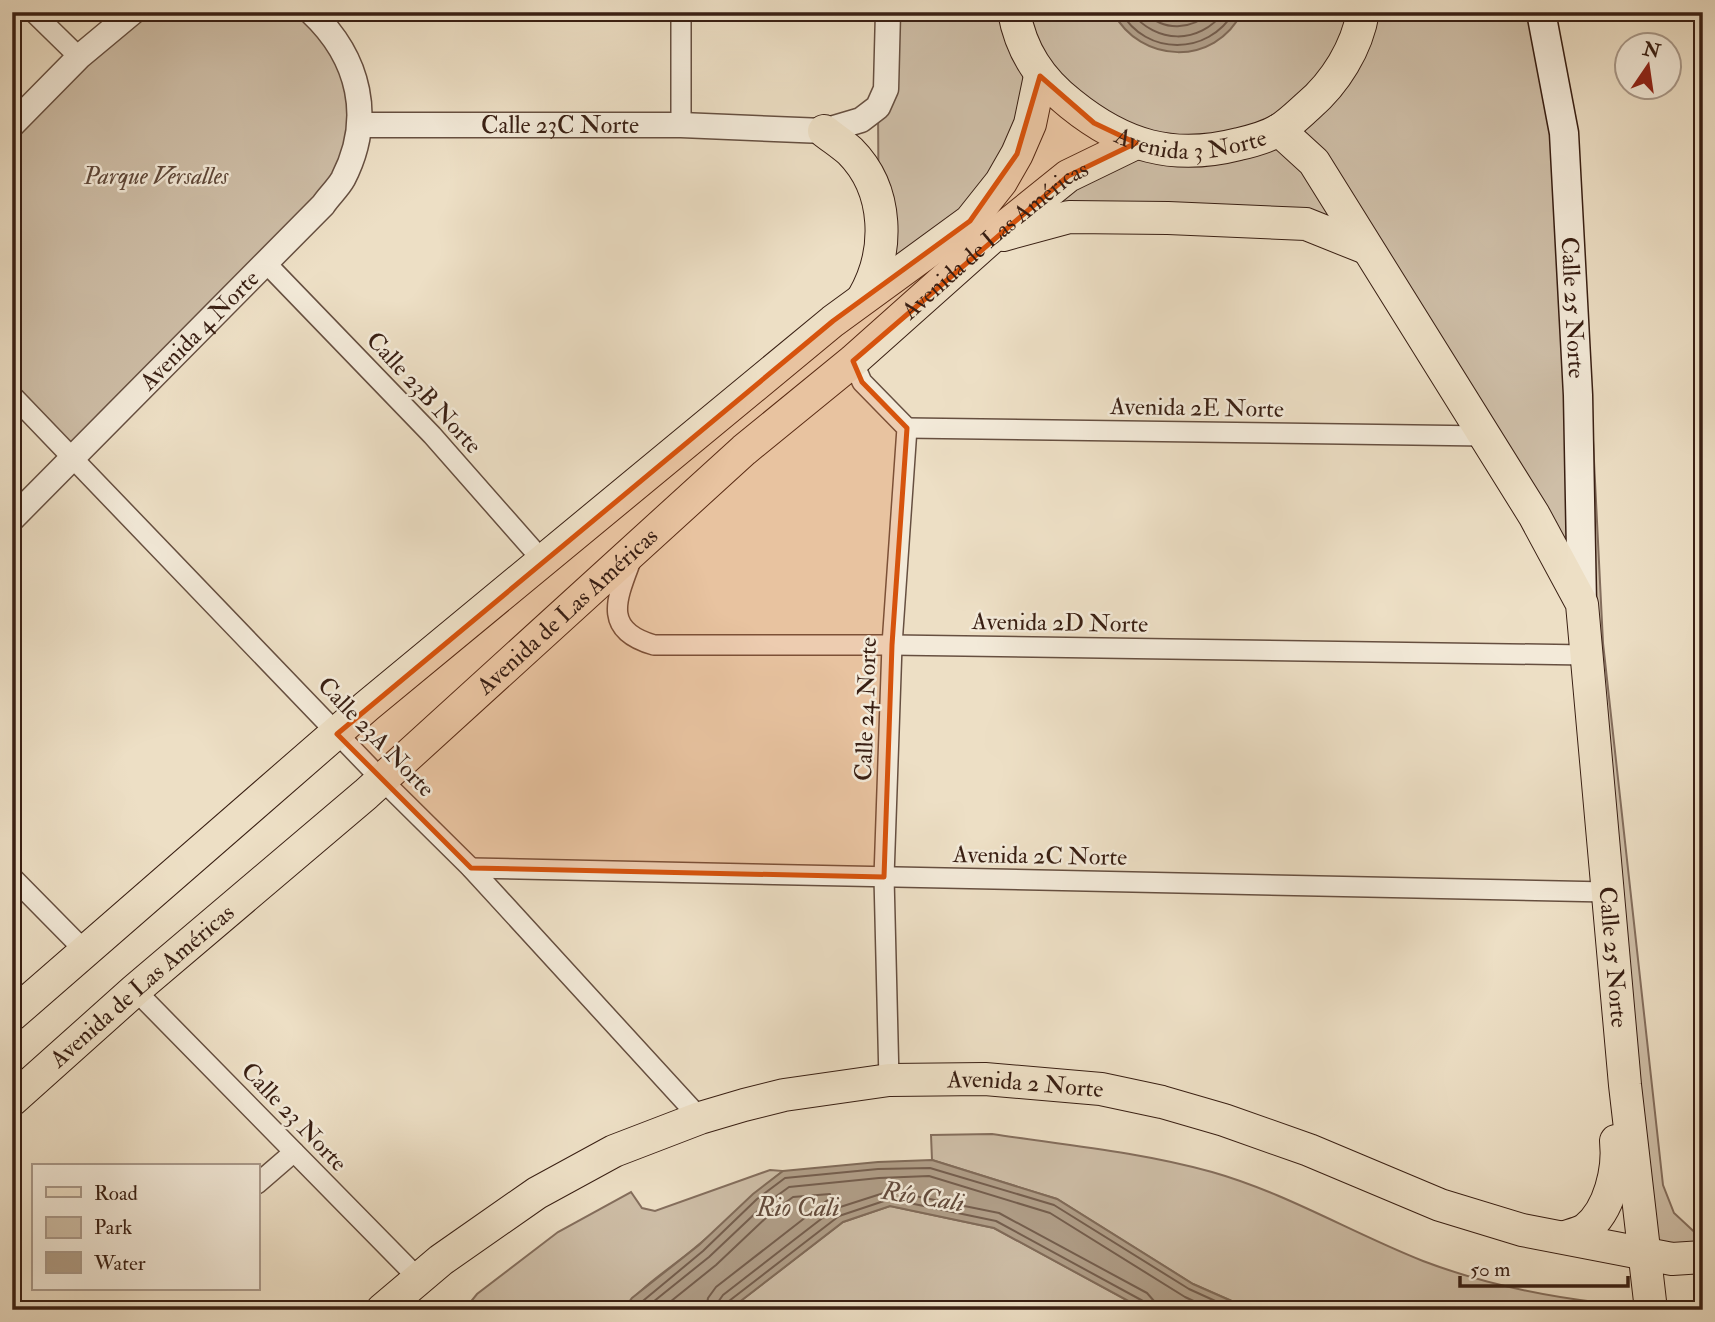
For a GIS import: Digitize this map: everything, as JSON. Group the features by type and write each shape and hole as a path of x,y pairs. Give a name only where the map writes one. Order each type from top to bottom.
{"main road":[{"name":"Avenida 3 Norte","path":"1014,12 1023,46 1040,76 1094,123 1136,143 1176,151 1216,150 1255,140 1279,130 1321,95 1345,62 1361,24 1363,12"},
{"name":"Calle 25 Norte","path":"1541,12 1564,133 1578,395 1582,604 1625,1085 1651,1310"},
{"name":"Avenida de Las Américas","path":"12,1015 337,734 543,561 833,321 970,221 988,201 1017,154 1030,124 1040,76"},
{"name":"Calle 25 Norte","path":"1279,130 1314,162 1534,515 1582,604"},
{"path":"824,131 850,151 867,174 880,205 882,233 879,264 862,300"},
{"name":"Avenida de Las Américas","path":"12,1100 135,990 381,779 744,450 852,361 991,238 1068,176 1136,143"},
{"path":"991,238 1069,217 1168,218 1306,224 1366,248"},
{"name":"Avenida 2 Norte","path":"382,1310 418,1278 537,1193 614,1151 700,1118 784,1095 888,1080 985,1079 1101,1089 1162,1102 1224,1120 1309,1150 1440,1205 1522,1230 1643,1255 1672,1259 1703,1257"},
{"path":"1565,1237 1585,1229 1607,1196 1618,1155 1615,1126 1625,1085"}],"street":[{"path":"33,12 79,57"},
{"path":"12,125 79,57 133,12"},
{"path":"311,12 334,36 349,64 358,93 360,125"},
{"path":"681,12 681,125"},
{"name":"Calle 23C Norte","path":"360,125 681,125 824,131 861,120 878,107 886,89 888,12"},
{"name":"Avenida 4 Norte","path":"12,519 323,205 342,181 351,160 360,125"},
{"name":"Calle 23B Norte","path":"265,262 432,435 543,561"},
{"path":"852,361 862,382 907,428"},
{"name":"Calle 23A Norte","path":"12,395 337,734 471,868 700,1118"},
{"name":"Avenida 2E Norte","path":"907,428 1485,436"},
{"name":"Calle 24 Norte","path":"888,1080 884,877 892,645 907,428"},
{"name":"Avenida 2D Norte","path":"636,548 619,593 617,607 620,624 628,634 654,645 892,645 1586,656"},
{"name":"Avenida 2C Norte","path":"471,868 1607,892"},
{"path":"12,877 85,951"},
{"name":"Calle 23 Norte","path":"135,990 418,1278"},
{"path":"259,1182 294,1152"}],"highlighted area":[{"path":"1040,76 1094,123 1136,143 1068,176 853,361 862,382 907,428 892,645 884,877 471,868 337,734 833,321 970,221 1017,154"}],"green space":[{"name":"Parque Versalles","path":"133,12 311,12 349,64 351,160 74,457 12,395 12,125"},
{"path":"888,12 1541,12 1585,278 1603,643 1663,1185 1674,1213 1703,1240 1703,1257 1643,1255 1582,604 1366,248 1168,218 991,238 1135,143 1041,77 1001,182 871,284 879,264 878,107"},
{"path":"992,1134 1130,1154 1212,1172 1293,1202 1445,1269 1512,1288 1603,1303 1603,1310 1252,1310 1193,1284 1057,1199 932,1160 931,1135"},
{"path":"770,1170 783,1171 688,1254 649,1284 623,1310 464,1310 477,1294 558,1232 631,1192 642,1208 655,1211"},
{"path":"890,1206 994,1228 1145,1310 729,1310 843,1222"}],"water":[{"path":"1113,12 1242,12 1230,30 1214,43 1196,50 1178,52 1141,42 1125,29"},
{"name":"Rio Cali","path":"932,1160 1057,1199 1193,1284 1252,1310 1145,1310 994,1228 890,1206 843,1222 729,1310 623,1310 632,1298 699,1245 753,1194 783,1171"}],"railway":[{"path":"1697,12 1700,56"}],"water label":[{"name":"Río Cali","path":"923,1197"}]}
